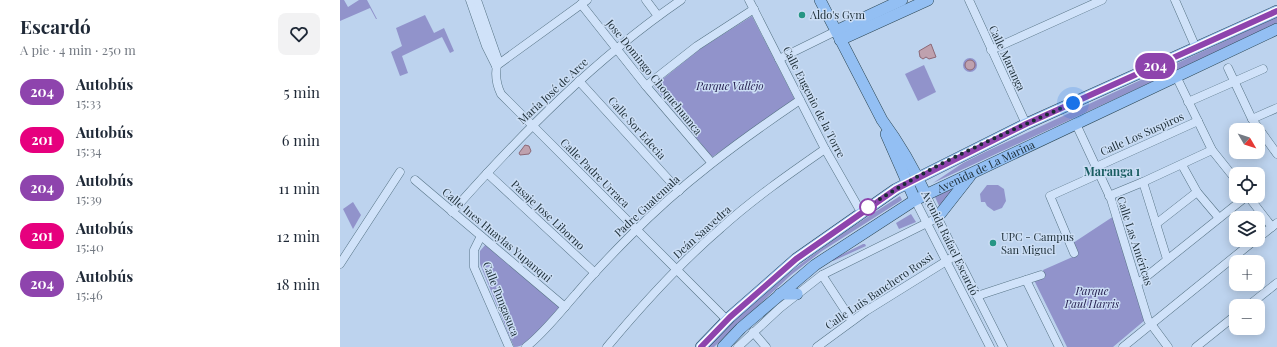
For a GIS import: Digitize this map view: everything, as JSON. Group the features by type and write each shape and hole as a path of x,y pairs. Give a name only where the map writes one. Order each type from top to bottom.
{"main road":[{"name":"Avenida Rafael Escardó","path":"820,0 882,120 918,177 926,195"},
{"path":"838,36 902,0"},
{"path":"838,36 928,0"},
{"name":"Avenida de La Marina","path":"701,347 727,320 796,259 861,212 907,183 1026,124 1277,11"},
{"name":"Avenida de La Marina","path":"723,347 780,294 815,265 915,200 1277,29"},
{"name":"Avenida Rafael Escardó","path":"882,120 886,136 915,200"},
{"path":"964,183 995,168 1003,158"},
{"path":"937,218 972,173"},
{"path":"780,294 796,294"}],"street":[{"path":"470,0 486,46 496,66 584,2"},
{"name":"Calle Padre Urraca","path":"477,0 498,60 496,66 501,94 727,320"},
{"path":"646,0 658,16"},
{"name":"María José de Arce","path":"452,212 532,126 579,81 658,16 681,0"},
{"name":"Calle Eugenio de la Torre","path":"749,0 825,149 861,212"},
{"name":"Calle Maranga","path":"969,0 1026,124"},
{"path":"992,50 1102,0"},
{"path":"1175,0 1196,48"},
{"name":"Jose Domingo Choquehuanca","path":"584,2 617,49 646,86 711,162"},
{"path":"646,86 697,46 754,9"},
{"path":"779,59 838,36"},
{"path":"1228,68 1252,119 1277,154"},
{"path":"1188,102 1263,69"},
{"path":"1176,76 1212,150 1229,171"},
{"name":"Calle Sor Edecia","path":"579,81 678,190"},
{"name":"Padre Guatemala","path":"526,347 544,332 594,273 678,190 711,162 800,100"},
{"path":"1252,119 1277,108"},
{"name":"Calle Los Suspiros","path":"1074,253 1050,196 1097,171 1198,122"},
{"name":"Calle Las Américas","path":"1076,124 1109,196 1150,324"},
{"name":"Deán Saavedra","path":"607,347 676,270 721,228 772,187 825,149"},
{"path":"1109,196 1182,165 1212,150"},
{"path":"1182,165 1197,192 1219,218"},
{"path":"340,264 400,172"},
{"name":"Pasaje Jose Liborno","path":"487,173 594,273"},
{"name":"Calle Ines Huaylas Yupanqui","path":"415,180 565,307"},
{"path":"1143,182 1167,260"},
{"path":"1156,224 1197,192"},
{"name":"Avenida Rafael Escardó","path":"926,195 1003,347"},
{"name":"Avenida Rafael Escardó","path":"915,200 990,347"},
{"path":"1137,284 1239,203"},
{"path":"1254,203 1274,225 1265,232"},
{"path":"738,347 796,294 822,275 937,218"},
{"name":"Calle Tungasuca","path":"481,236 474,250 474,267 509,347"},
{"path":"1123,347 1246,247"},
{"name":"Calle Luis Banchero Rossi","path":"821,346 852,321 956,255"},
{"path":"822,275 852,321"},
{"path":"976,296 1042,275"},
{"path":"1026,280 1059,347"},
{"path":"1256,299 1277,282"},
{"path":"1196,347 1229,321"},
{"path":"1150,324 1168,347"},
{"path":"753,332 766,347"}],"green space":[{"path":"340,0 344,0 348,7 359,0 367,0 377,19 370,8 340,21"},
{"path":"425,15 434,33 444,28 454,51 450,53 442,37 402,56 408,73 400,76 391,52 402,46 396,28"},
{"name":"Parque Vallejo","path":"752,16 795,100 712,157 654,86 700,49"},
{"path":"1277,17 1277,24 933,183 963,163 985,152"},
{"path":"967,58 973,58 977,62 977,68 973,72 967,72 963,68 963,62"},
{"path":"924,65 936,92 918,101 905,74"},
{"path":"959,185 940,208 935,197"},
{"path":"987,185 998,185 1004,189 1006,201 1002,208 994,211 987,206 985,202 981,202 980,194"},
{"path":"900,196 902,200 822,251 791,275 714,347 708,347 752,304 799,265 823,247"},
{"path":"353,202 361,215 353,229 343,209"},
{"path":"911,214 916,222 899,229 896,223"},
{"name":"Parque Paul Harris","path":"1114,216 1145,320 1113,347 1067,347 1034,280 1045,276 1043,270 1077,255 1073,243"},
{"path":"486,244 560,307 540,332 520,346 514,347 480,264 480,251"},
{"path":"863,244 866,246 833,261 833,259"}],"shaded area":[{"path":"931,44 936,57 929,59 926,57 923,59 920,57 919,51"},
{"path":"968,60 972,60 975,65 972,70 968,70 965,67 965,63"},
{"path":"525,145 529,146 531,151 529,154 520,155 519,153"}],"bus line":[{"name":"204","path":"701,347 730,317 796,259 825,237 896,189 923,174 1026,124 1277,11"}],"place":[{"name":"Aldo's Gym","path":"802,15"},
{"name":"UPC - Campus San Miguel","path":"993,243"}],"district":[{"name":"Maranga 1","path":"1112,172"}],"route":[{"path":"868,207 923,174 1073,103"}]}
